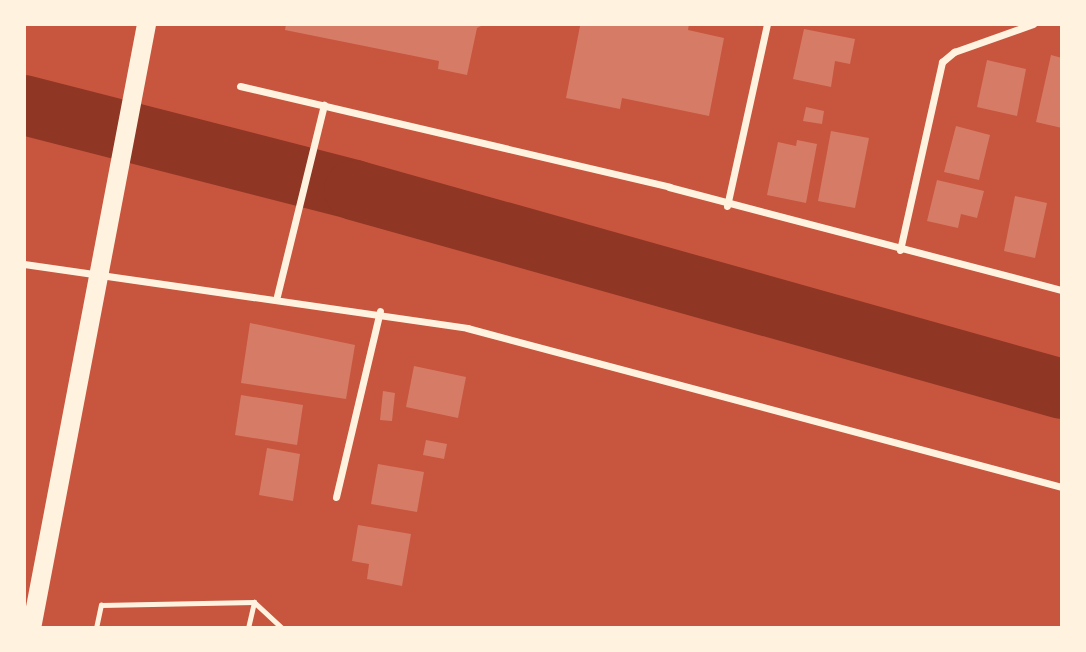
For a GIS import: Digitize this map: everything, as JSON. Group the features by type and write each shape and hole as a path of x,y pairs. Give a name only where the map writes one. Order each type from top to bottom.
{"highway":[{"path":"31,628 96,303 146,24"}],"street":[{"path":"727,206 767,24"},
{"path":"900,250 942,62 954,52 1032,24"},
{"path":"240,86 1062,290"},
{"path":"277,296 324,105"},
{"path":"24,264 277,296 380,311 467,328 1062,487"},
{"path":"336,497 380,311"}],"lane":[{"path":"96,628 101,605 254,602 282,628"},
{"path":"248,628 254,602"}],"building":[{"path":"286,24 485,24 477,28 467,75 438,69 439,61 285,30"},
{"path":"689,24 688,30 724,38 709,116 622,98 620,109 566,98 580,26"},
{"path":"804,29 855,39 850,64 835,61 831,87 793,79"},
{"path":"1051,55 1062,58 1062,128 1036,122"},
{"path":"987,60 1026,69 1017,116 977,107"},
{"path":"806,107 824,111 822,124 803,121"},
{"path":"956,126 990,135 979,180 944,172"},
{"path":"831,131 869,138 855,208 818,201"},
{"path":"797,140 817,144 806,203 767,195 778,142 796,146"},
{"path":"937,180 984,191 977,218 961,214 958,228 927,221"},
{"path":"1015,196 1047,203 1035,258 1004,251"},
{"path":"250,323 355,345 346,399 241,383"},
{"path":"414,366 466,377 458,418 406,407"},
{"path":"383,391 395,393 392,421 380,420"},
{"path":"241,395 303,405 297,445 235,435"},
{"path":"426,440 447,444 444,459 423,455"},
{"path":"267,448 300,454 293,501 259,495"},
{"path":"378,464 424,472 417,512 371,504"},
{"path":"358,525 411,534 402,586 367,579 369,564 352,561"}],"waterway":[{"path":"24,105 354,190 1062,389"}]}
